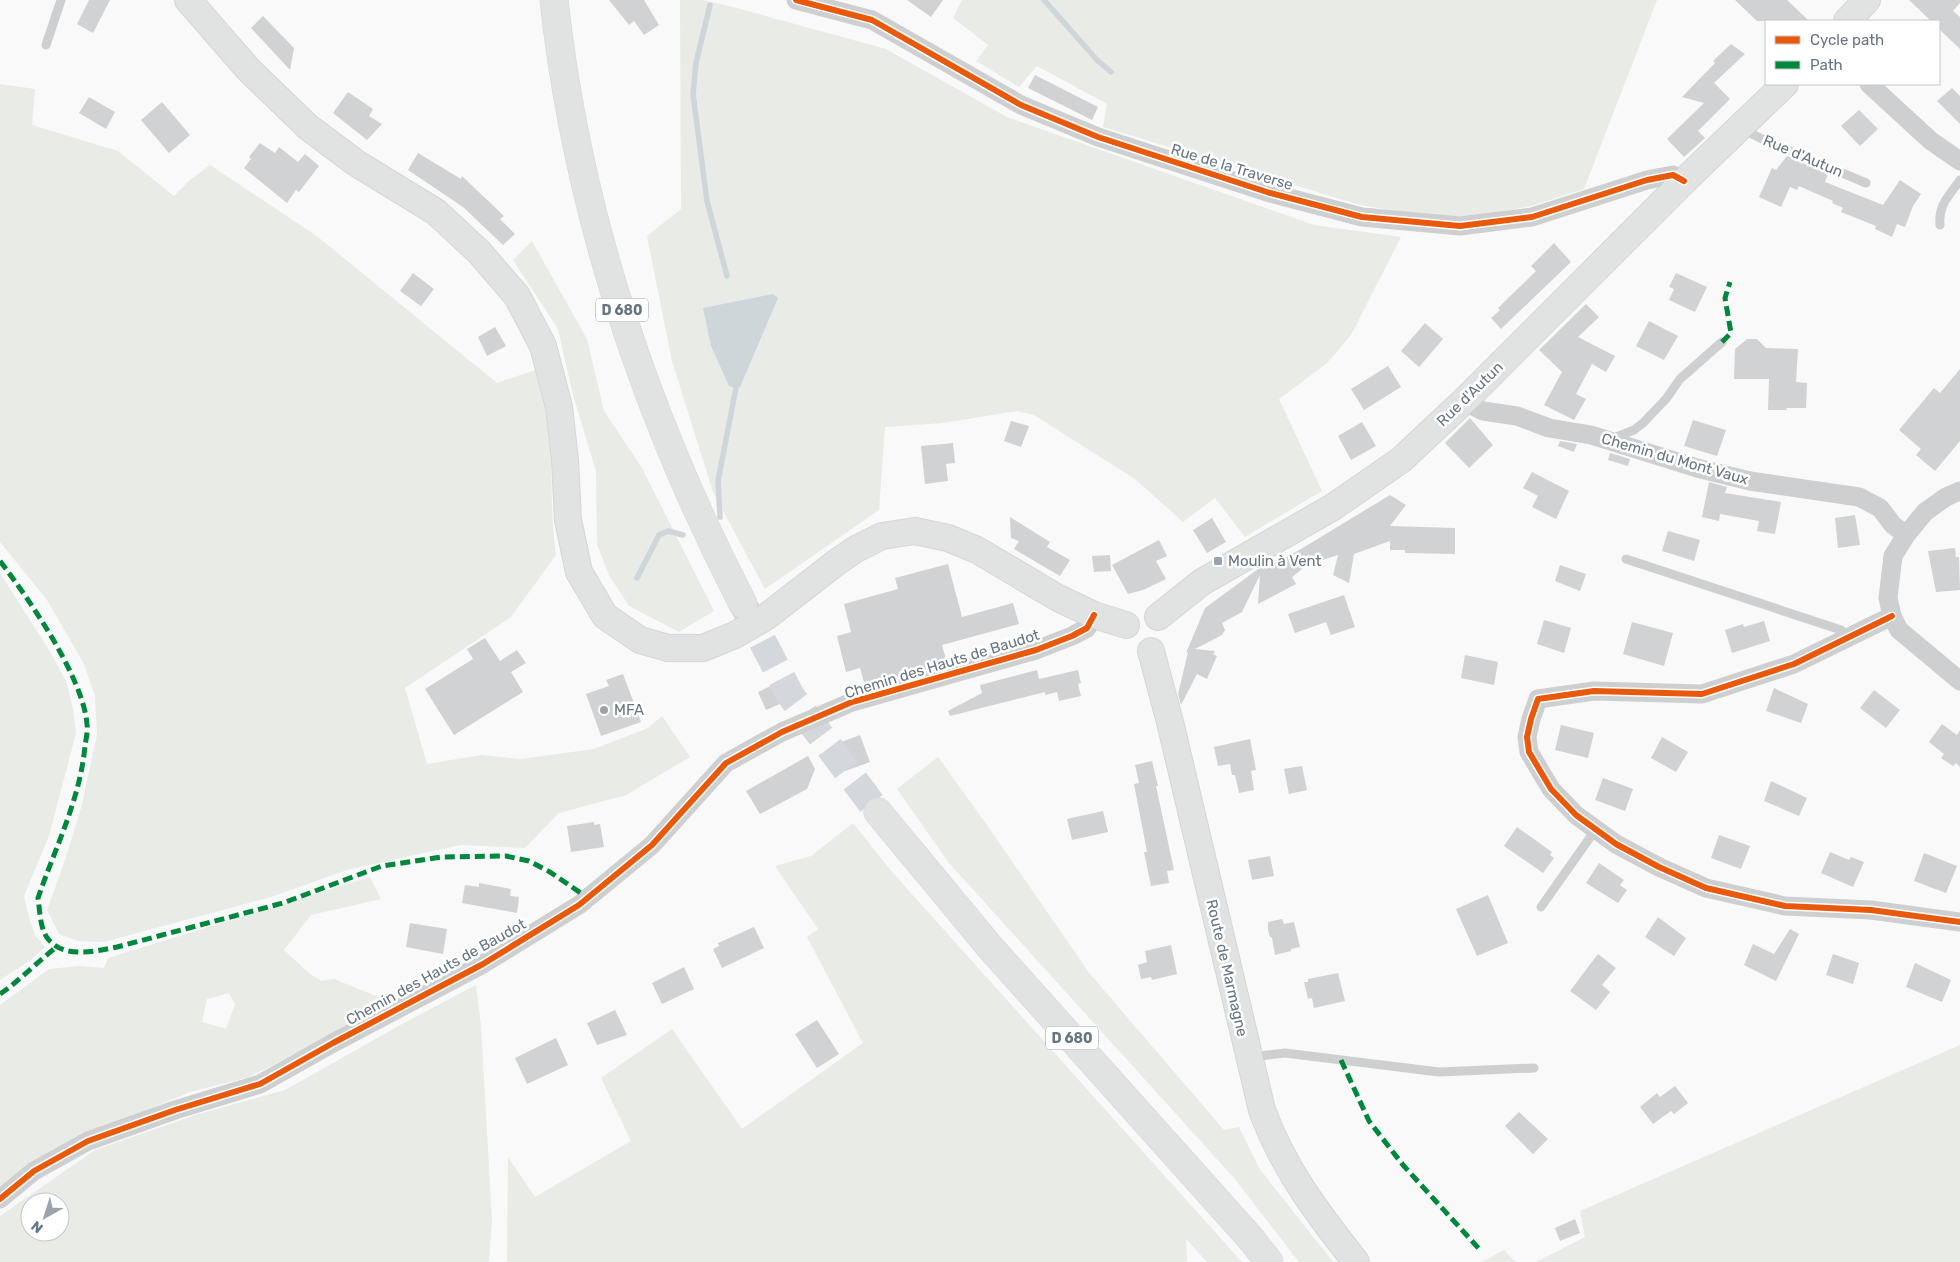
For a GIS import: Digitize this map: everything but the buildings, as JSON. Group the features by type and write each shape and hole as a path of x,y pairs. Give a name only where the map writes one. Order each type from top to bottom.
{"main road":[{"path":"188,0 249,70 308,128 356,163 436,212 479,252 517,296 543,346 559,407 568,520 579,572 606,616 640,640 668,648 703,648 735,635 766,617 856,549 882,536 915,531 948,538 978,550 1058,598 1094,615 1126,625"},
{"name":"D 680","path":"554,0 560,61 580,166 606,263 641,369 678,469 743,604"},
{"path":"1848,20 1867,0"},
{"name":"Rue d'Autun","path":"1158,617 1202,582 1333,507 1401,460 1466,399 1684,181 1784,85"},
{"path":"1146,612 1158,617 1164,627 1164,639 1157,649 1145,653 1133,648 1126,638 1126,625 1134,615 1146,612"},
{"name":"Route de Marmagne","path":"1151,651 1170,722 1248,1058 1262,1110 1272,1139 1296,1181 1356,1262"},
{"name":"D 680","path":"878,812 989,946 1245,1232 1269,1262"}],"street":[{"name":"Rue de la Traverse","path":"796,0 872,20 1020,105 1098,137 1270,193 1362,217 1460,226 1532,217 1647,180 1673,175 1684,181"},
{"path":"1870,85 1931,141 1960,161"},
{"name":"Chemin du Mont Vaux","path":"1466,399 1483,411 1517,416 1549,428 1590,435 1697,468 1750,481 1859,497 1880,508 1893,525 1906,535"},
{"path":"1960,491 1946,497 1926,512 1906,535 1893,556 1888,598 1892,616 1900,630 1960,681"},
{"name":"Chemin des Hauts de Baudot","path":"0,1199 34,1171 88,1141 175,1110 260,1084 333,1043 483,964 579,905 652,845 726,763 774,737 852,702 1036,650 1072,636 1086,628 1094,615"},
{"path":"1892,616 1794,664 1702,694 1594,691 1538,699 1527,737 1529,752 1551,789 1576,815 1616,844 1659,867 1706,888 1784,906 1871,910 1960,922"}],"lane":[{"path":"46,45 61,0"},
{"name":"Rue d'Autun","path":"1744,124 1752,134 1762,139 1866,183"},
{"path":"1940,226 1939,213 1960,180"},
{"path":"1607,440 1634,430 1643,424 1666,399 1680,379 1722,342"},
{"path":"1626,559 1841,630 1848,638"},
{"path":"1542,907 1596,829"},
{"path":"1248,1058 1285,1053 1439,1072 1534,1068"}],"shaded area":[{"path":"680,0 702,0 733,7 886,49 1007,117 1314,225 1401,237 1351,335 1326,364 1279,399 1322,491 1245,537 1215,498 1183,522 1135,479 1034,415 1017,411 943,423 885,427 879,510 765,589 713,492 672,361 647,236 681,209"},
{"path":"962,0 1657,0 1584,189 1531,206 1465,218 1430,216 1360,205 1103,127 1107,104 1037,66 1019,87 976,61 988,45 953,18"},
{"path":"0,84 35,89 32,125 118,151 174,196 190,180 210,165 318,237 497,383 535,370 545,403 548,426 556,555 511,617 405,688 427,764 481,755 521,759 594,749 648,728 662,716 690,757 626,795 559,813 525,848 460,845 347,870 271,897 104,942 78,941 59,934 47,910 81,808 97,735 95,696 84,664 47,600 0,542"},
{"path":"532,241 587,339 604,411 642,468 714,611 679,632 629,606 609,575 597,544 596,471 573,395 558,329 513,260"},
{"path":"773,294 778,298 740,387 729,386 711,346 703,308"},
{"path":"0,573 49,650 66,681 73,709 76,733 49,836 24,896 35,935 45,947 31,960 0,980"},
{"path":"938,757 1090,974 1224,1130 1239,1127 1259,1168 1333,1262 1299,1262 1234,1178 949,863 897,789"},
{"path":"853,823 893,873 1242,1262 1207,1262 1186,1239 1187,1262 507,1262 508,1157 535,1197 631,1141 601,1078 672,1029 742,1129 863,1043 807,937 818,929 775,866 811,856"},
{"path":"370,877 381,899 311,915 284,950 309,973 321,981 334,979 381,998 388,1007 249,1077 190,1092 53,1149 0,1188 0,1005 49,969 80,966 104,968 108,958","holes":["229,993 235,1004 226,1029 202,1022 207,999"]},
{"path":"476,985 481,1026 492,1220 489,1262 0,1262 0,1216 20,1202 20,1242 70,1242 70,1192 35,1192 95,1150 195,1115 285,1090"},
{"path":"1960,1045 1960,1262 1536,1262 1585,1237 1580,1211"},
{"path":"1504,1250 1515,1262 1482,1262"}],"waterway":[{"path":"1044,0 1097,60 1111,72"},
{"path":"710,5 696,63 693,94 707,201 727,276"},
{"path":"720,517 718,481 736,388 735,380"},
{"path":"637,578 659,535 668,531 683,535"}],"tunnel":[{"path":"743,604 791,696 878,812"}],"marked path":[{"path":"1722,342 1731,333 1725,298 1730,282"},
{"path":"0,561 53,639 76,684 87,724 78,786 38,898 44,931 49,940 56,946 72,952 117,947 283,903 382,866 441,857 506,856 529,861 550,872 588,898"},
{"path":"0,994 56,947"},
{"path":"1341,1060 1369,1121 1403,1165 1481,1251"}],"cycle path":[{"path":"796,0 872,20 1021,105 1098,137 1270,193 1362,217 1460,226 1532,217 1647,180 1673,175 1684,181"},
{"path":"0,1199 34,1171 88,1141 175,1110 260,1084 333,1043 483,964 579,905 652,845 726,763 782,732 852,702 1036,650 1087,628 1094,615"},
{"path":"1892,616 1794,664 1702,694 1594,691 1538,699 1527,737 1529,752 1551,789 1576,815 1616,844 1659,867 1706,888 1785,906 1871,910 1960,922"}],"place":[{"name":"Moulin à Vent","path":"1218,561"},
{"name":"MFA","path":"604,710"}]}
